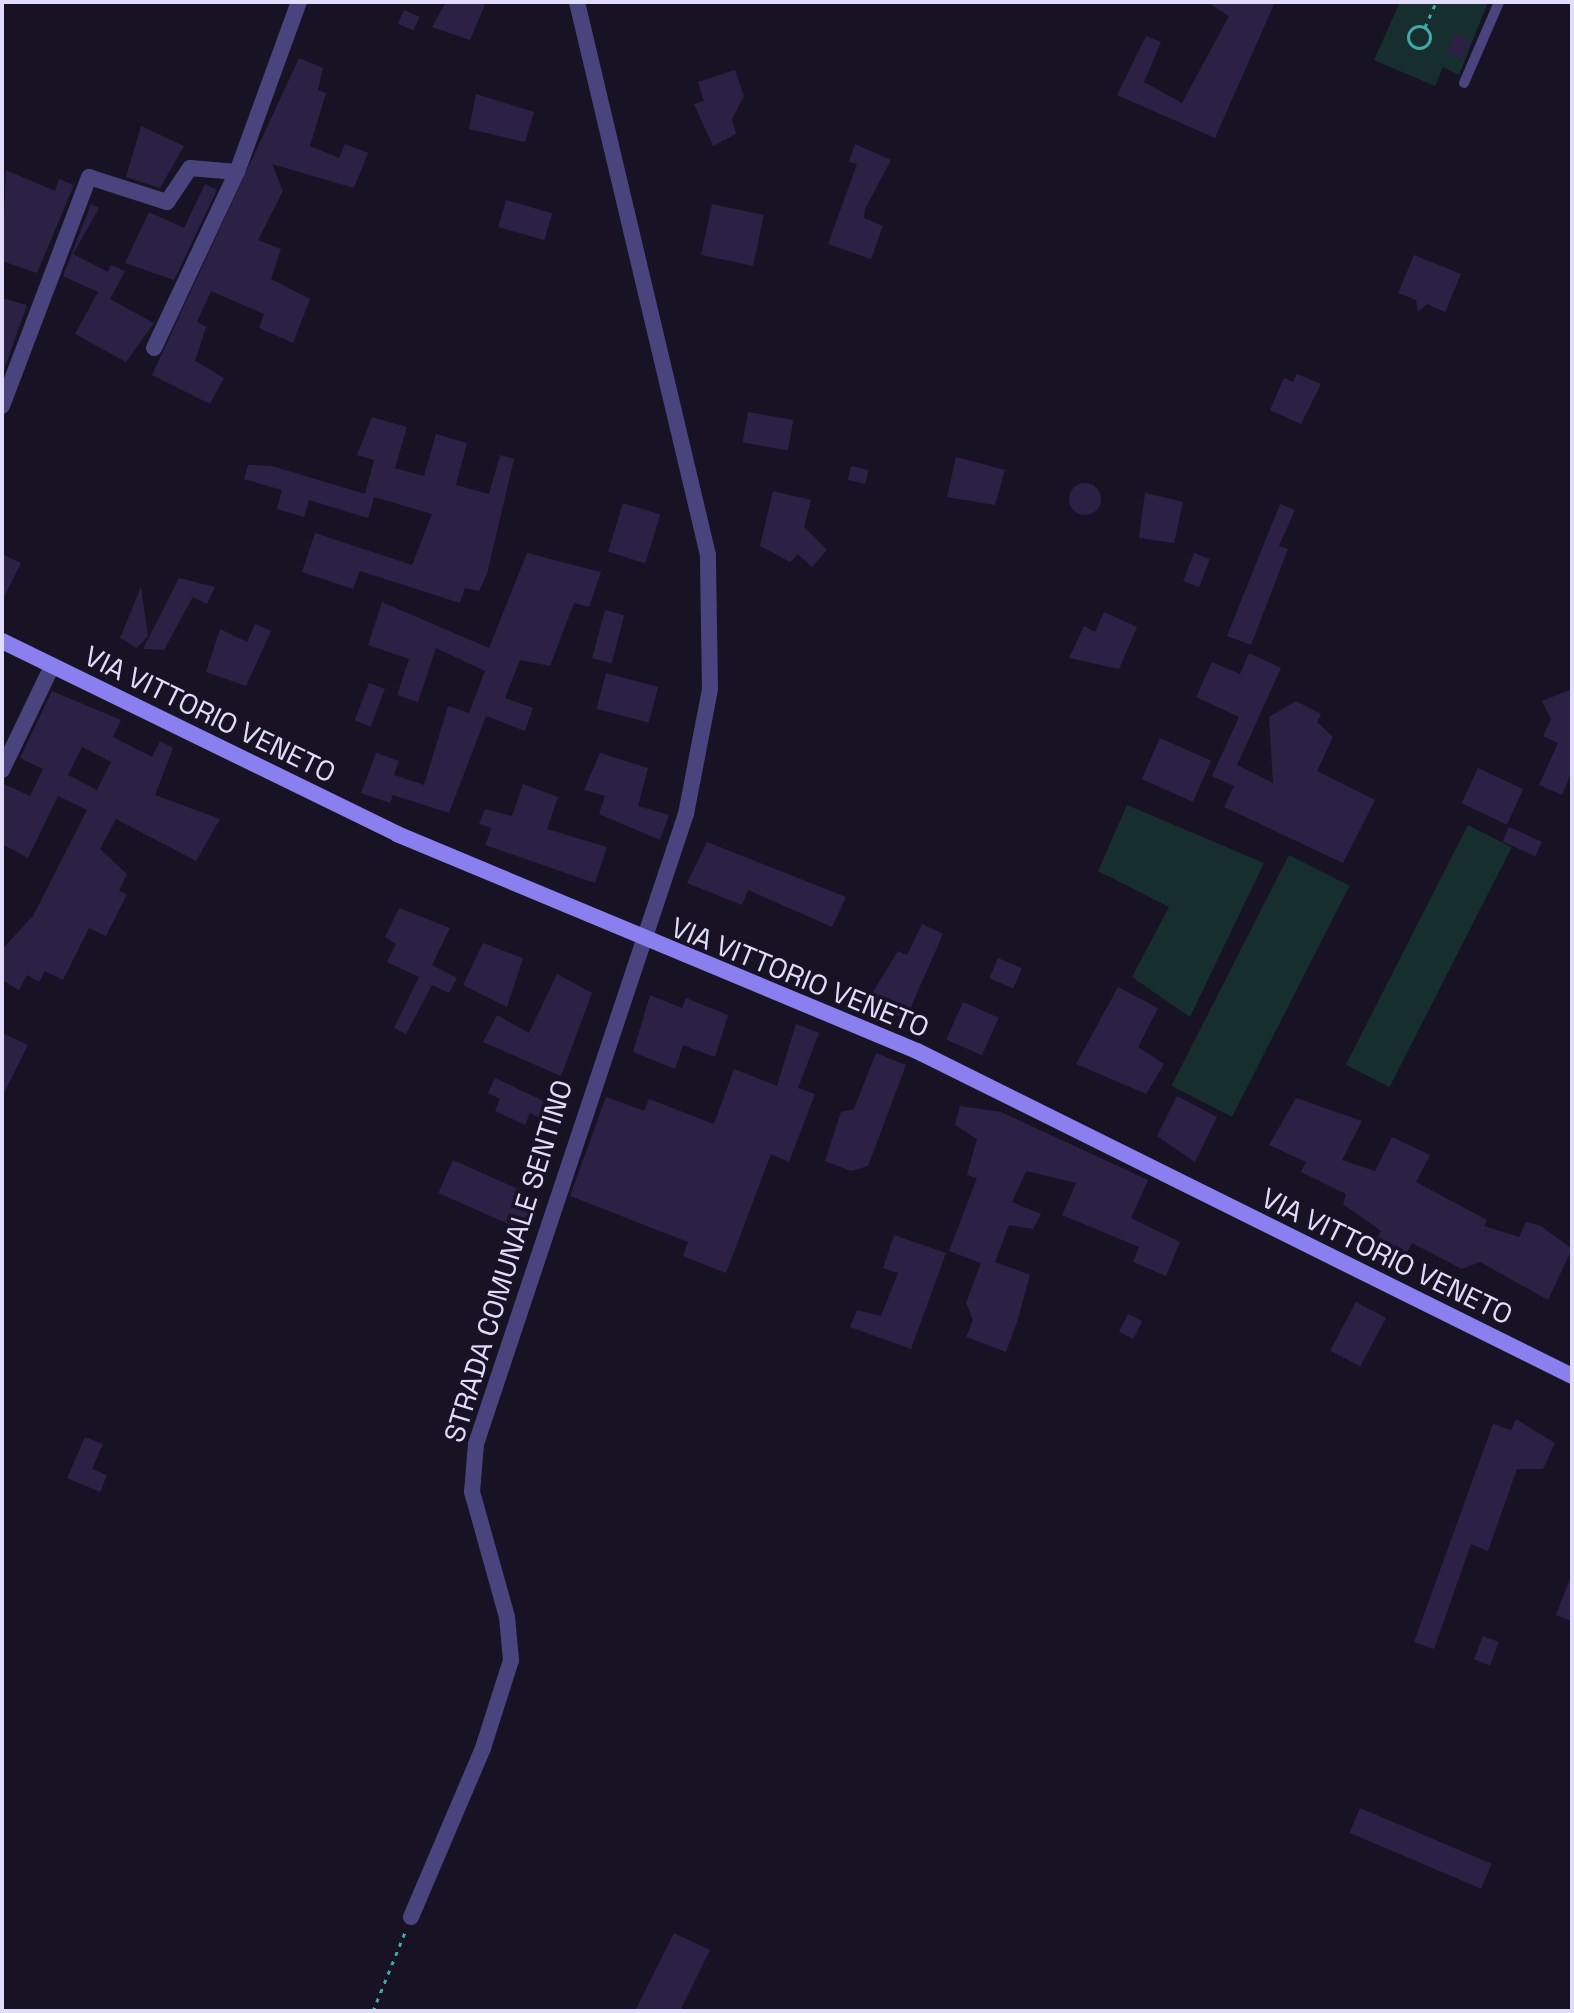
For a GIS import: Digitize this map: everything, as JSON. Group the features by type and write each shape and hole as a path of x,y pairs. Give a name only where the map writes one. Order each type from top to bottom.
{"street":[{"path":"154,348 237,172 299,2"},
{"name":"STRADA COMUNALE SENTINO","path":"411,1917 483,1748 511,1660 507,1617 476,1516 476,1444 641,940 686,814 701,745 713,600 677,407 577,2"},
{"path":"2,406 89,177 167,202 190,168 237,172"},
{"name":"VIA VITTORIO VENETO","path":"2,641 397,834 641,940 917,1051 1572,1376"},
{"path":"2,770 52,666"}],"lane":[{"path":"1464,83 1499,2"}],"path":[{"path":"1425,27 1409,33 1416,48 1429,43 1425,27 1436,2"},
{"path":"373,2011 411,1917"}],"green space":[{"path":"1400,2 1488,2 1459,75 1443,67 1435,86 1374,60"},
{"path":"1127,805 1264,863 1190,1017 1132,977 1169,907 1098,871"},
{"path":"1468,825 1512,847 1390,1087 1346,1065"},
{"path":"1289,855 1350,886 1232,1117 1171,1086"}],"building":[{"path":"446,2 486,2 470,40 432,27"},
{"path":"1207,2 1275,2 1215,138 1117,95 1146,36 1161,42 1144,82 1182,103 1229,16"},
{"path":"404,10 420,17 413,31 398,24"},
{"path":"1456,33 1472,42 1462,60 1446,51"},
{"path":"299,58 323,68 318,90 326,93 310,146 339,158 345,144 368,153 354,188 272,164 283,191 258,240 281,249 271,279 310,299 293,343 259,328 264,314 211,291 197,322 206,327 195,361 224,378 210,404 152,375"},
{"path":"735,70 744,96 732,119 736,134 713,146 694,104 704,101 698,82"},
{"path":"476,94 534,112 525,142 469,129"},
{"path":"141,126 184,146 160,188 126,177"},
{"path":"855,144 891,160 865,209 864,218 883,226 871,259 828,244 857,164 849,162"},
{"path":"6,170 55,191 59,179 74,185 37,273 2,261"},
{"path":"205,184 217,190 174,280 125,263 149,212 184,228"},
{"path":"506,200 552,213 544,240 498,227"},
{"path":"91,204 99,208 73,254 108,272 111,265 125,271 110,299 154,323 126,362 75,334 98,292 63,276"},
{"path":"712,204 764,215 753,266 701,255"},
{"path":"1414,255 1461,274 1445,312 1427,304 1418,312 1416,300 1398,293"},
{"path":"2,298 27,305 2,375"},
{"path":"1297,374 1321,384 1301,424 1270,410 1284,378 1293,382"},
{"path":"748,412 793,420 788,451 743,443"},
{"path":"372,417 407,427 395,468 424,476 436,434 467,443 456,485 489,494 500,455 514,459 487,574 479,591 465,588 460,603 360,571 353,589 302,572 315,533 412,565 432,514 374,497 368,518 309,500 304,517 277,509 282,490 244,479 248,465 272,466 365,494 374,460 357,455"},
{"path":"956,457 1005,470 995,505 947,497"},
{"path":"851,466 869,470 865,484 848,480"},
{"path":"1085,483 1096,488 1101,499 1096,510 1085,515 1074,510 1069,499 1074,488"},
{"path":"773,491 811,500 804,527 827,550 812,567 798,554 790,562 760,546"},
{"path":"1145,493 1183,502 1174,543 1139,538"},
{"path":"623,503 660,514 645,563 608,552"},
{"path":"1280,504 1295,510 1279,546 1288,549 1251,645 1227,636"},
{"path":"527,553 601,572 589,607 574,603 550,666 520,660 505,698 533,708 525,731 486,716 449,813 393,795 390,803 361,793 376,753 399,761 394,775 424,785 448,706 469,713 485,671 436,648 418,702 397,695 409,659 368,645 382,602 489,648"},
{"path":"1194,553 1210,559 1199,587 1183,581"},
{"path":"2,554 21,563 2,601"},
{"path":"179,578 215,587 207,604 193,597 197,589 164,650 143,649"},
{"path":"141,587 148,636 137,648 120,638"},
{"path":"605,610 624,615 611,663 592,658"},
{"path":"1104,612 1137,627 1119,669 1069,658 1084,626 1095,632"},
{"path":"255,624 271,631 246,686 206,672 220,629 247,642"},
{"path":"1249,653 1281,668 1237,765 1273,783 1269,717 1296,701 1321,714 1317,722 1333,737 1317,771 1375,800 1343,863 1224,807 1234,786 1212,776 1239,717 1196,697 1212,662 1240,674"},
{"path":"606,673 658,687 649,723 596,709"},
{"path":"369,683 385,689 371,726 355,720"},
{"path":"1572,689 1572,771 1562,795 1539,785 1558,743 1543,736 1551,719 1542,701"},
{"path":"52,691 121,720 113,737 152,757 160,741 173,748 155,795 220,819 196,861 116,819 100,849 127,874 119,891 127,894 106,936 89,928 63,980 45,971 39,982 27,975 19,990 2,980 3,948 33,916 87,810 58,796 28,858 2,844 2,783 30,796 43,769 20,758","holes":["82,747 111,762 97,790 68,775"]},
{"path":"1160,738 1211,761 1193,802 1142,779"},
{"path":"600,753 648,768 638,806 669,815 660,840 599,814 605,796 584,790"},
{"path":"1478,768 1523,789 1507,824 1462,803"},
{"path":"523,784 558,797 547,829 607,847 595,883 485,845 492,828 479,824 485,809 512,816"},
{"path":"1509,827 1542,842 1535,856 1502,842"},
{"path":"707,842 846,897 832,927 748,890 742,905 687,883"},
{"path":"399,908 450,928 432,965 457,978 449,993 432,985 406,1034 394,1028 419,977 387,962 396,944 385,937"},
{"path":"922,924 943,934 906,1018 865,1005 898,951 907,955"},
{"path":"483,943 523,958 507,1007 463,985"},
{"path":"998,958 1022,968 1013,988 989,978"},
{"path":"557,974 592,993 561,1076 483,1042 497,1015 529,1033"},
{"path":"1118,987 1158,1008 1138,1047 1164,1064 1146,1094 1076,1064"},
{"path":"650,995 682,1008 686,998 728,1015 715,1057 683,1045 675,1069 633,1052"},
{"path":"963,1002 999,1018 982,1055 946,1039"},
{"path":"796,1024 819,1033 798,1088 815,1094 789,1162 771,1154 726,1273 683,1256 688,1242 570,1196 606,1097 644,1111 649,1099 714,1124 734,1069 777,1086"},
{"path":"2,1033 28,1045 2,1097"},
{"path":"876,1053 906,1065 868,1166 851,1171 825,1161 841,1112 854,1109"},
{"path":"495,1078 550,1104 542,1119 530,1113 525,1125 495,1111 500,1099 488,1093"},
{"path":"1177,1096 1217,1117 1195,1162 1157,1136"},
{"path":"1296,1098 1362,1121 1342,1160 1375,1171 1392,1137 1430,1155 1416,1182 1487,1220 1484,1226 1519,1237 1526,1222 1541,1226 1572,1249 1548,1300 1480,1262 1462,1269 1412,1243 1399,1269 1369,1255 1381,1231 1343,1204 1346,1194 1301,1172 1306,1162 1269,1145"},
{"path":"960,1106 1001,1112 1148,1180 1131,1218 1180,1242 1166,1276 1133,1262 1139,1247 1062,1215 1076,1183 1026,1171 1012,1202 1041,1214 1033,1229 1009,1225 995,1262 1030,1275 1017,1322 1006,1352 966,1337 973,1320 966,1303 981,1263 949,1251 977,1178 967,1175 977,1139 955,1125"},
{"path":"453,1160 542,1199 527,1232 438,1193"},
{"path":"894,1235 946,1253 911,1349 850,1327 857,1310 881,1316 898,1273 883,1268"},
{"path":"1356,1302 1386,1318 1360,1367 1330,1351"},
{"path":"1128,1314 1142,1321 1133,1339 1119,1332"},
{"path":"1516,1419 1555,1443 1543,1469 1517,1469 1488,1551 1471,1544 1434,1649 1414,1642 1493,1424 1511,1430"},
{"path":"85,1437 103,1444 92,1469 107,1475 100,1492 67,1478"},
{"path":"1572,1576 1572,1621 1556,1615"},
{"path":"1483,1636 1499,1642 1490,1665 1474,1659"},
{"path":"1360,1808 1492,1864 1481,1889 1349,1833"},
{"path":"674,1933 710,1950 680,2011 635,2011"}]}
